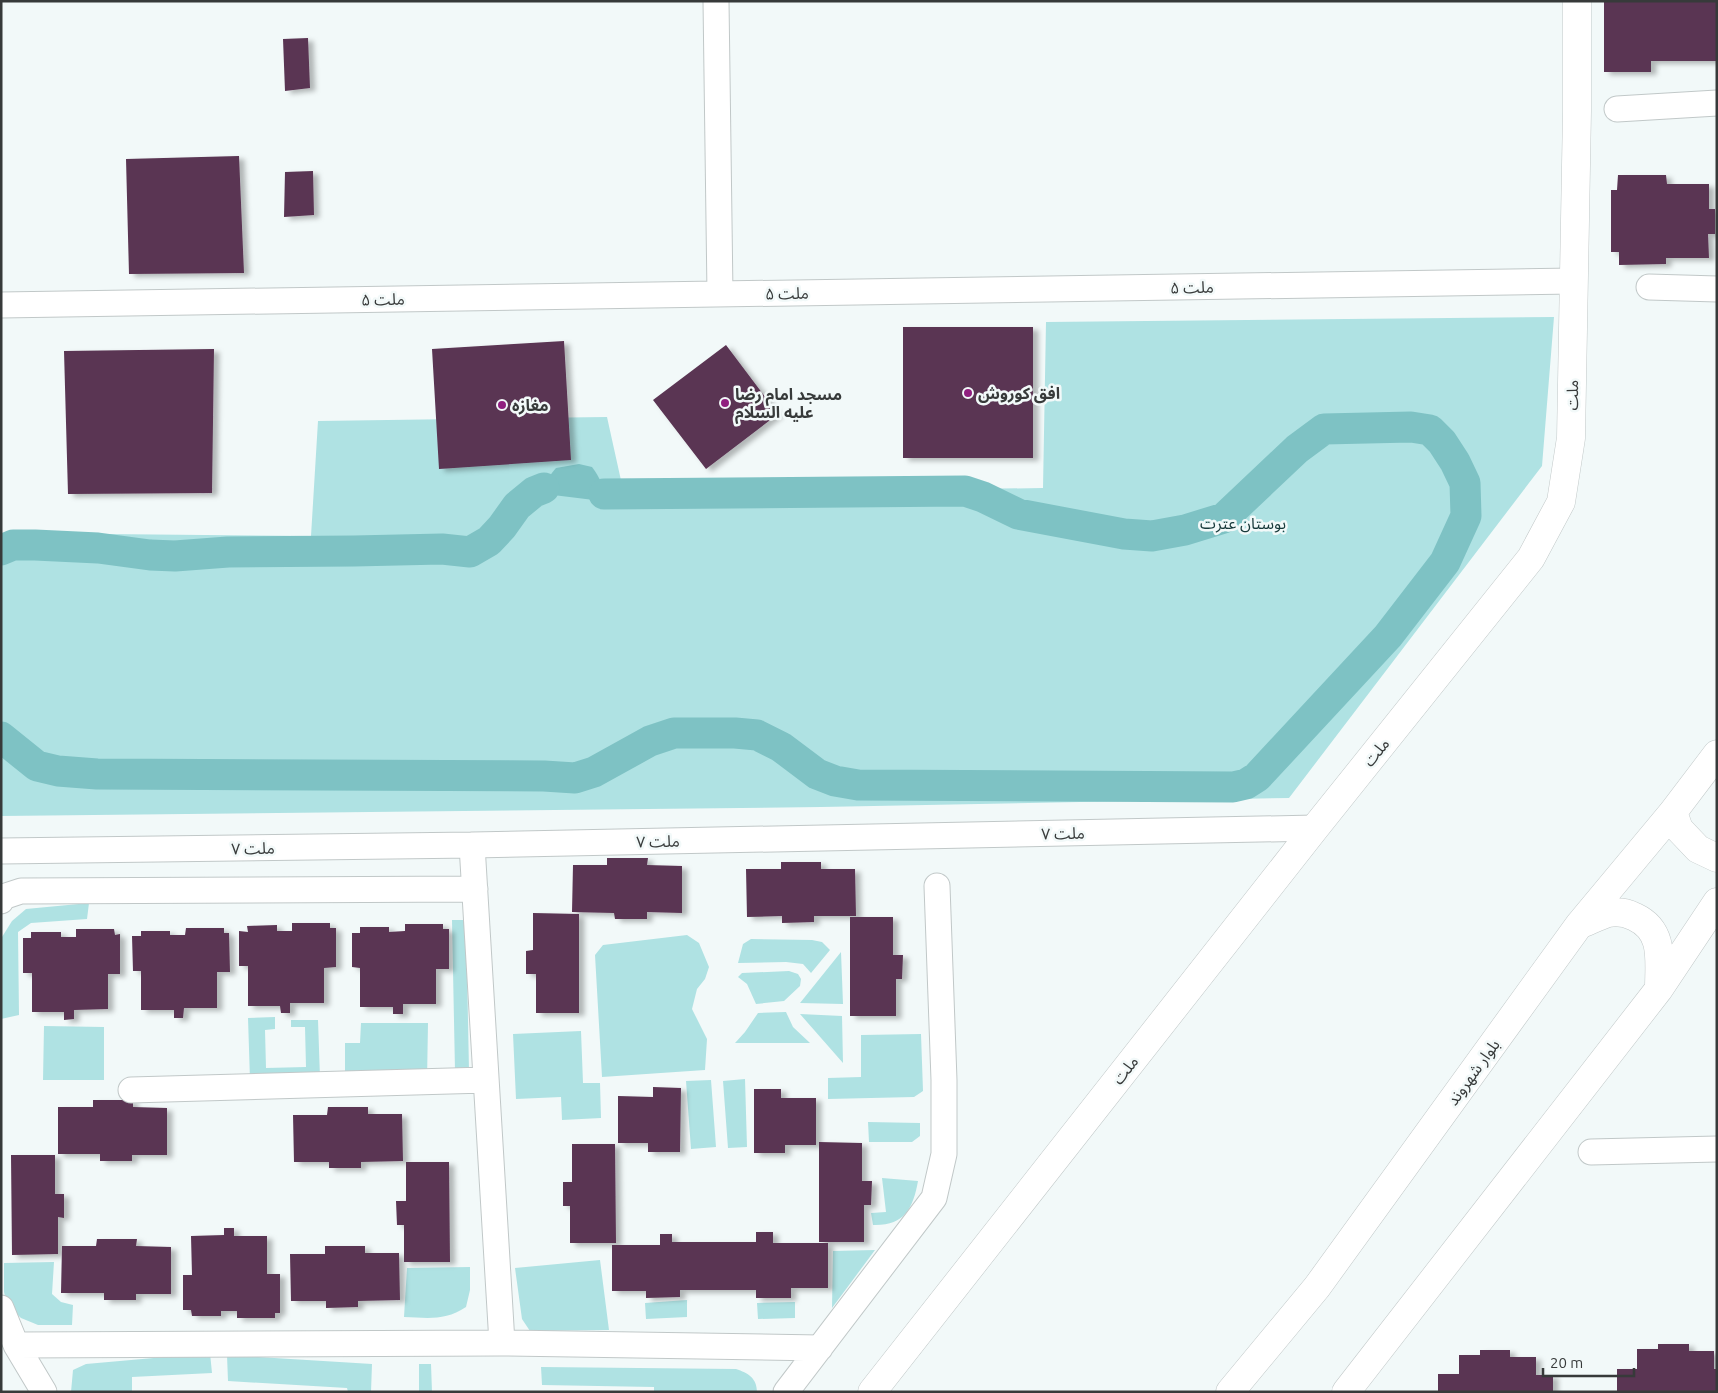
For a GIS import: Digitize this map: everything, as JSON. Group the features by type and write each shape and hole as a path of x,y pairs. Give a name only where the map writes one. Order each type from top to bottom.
{"main road":[{"name":"ملت","path":"872,1392 1315,828 1531,558 1561,502 1571,438 1577,1"},
{"name":"بلوار شهروند","path":"1230,1392 1317,1287 1579,925 1673,812 1717,754"},
{"path":"1673,812 1679,829 1698,849 1717,858"},
{"path":"1346,1392 1659,989 1717,902"},
{"path":"1579,925 1609,913 1627,914 1643,921 1656,935 1659,953 1659,989"}],"street":[{"path":"716,1 720,294"},
{"path":"1617,110 1717,103"},
{"name":"ملت ۵","path":"1,305 1574,282"},
{"path":"1649,287 1717,289"},
{"name":"ملت ۷","path":"1,851 472,845 1315,828"},
{"path":"472,845 502,1344"},
{"path":"786,1392 934,1198 944,1154 944,1070 937,886"},
{"path":"1,901 3,897 21,891 475,889"},
{"path":"131,1090 486,1080"},
{"path":"1591,1152 1717,1148"},
{"path":"1,1308 16,1346 44,1392"},
{"path":"16,1346 502,1344 820,1348"}],"green space":[{"name":"بوستان عترت","path":"1554,317 1542,466 1289,798 821,807 1,816 1,533 311,536 318,421 607,417 624,494 1043,488 1046,322"},
{"path":"89,903 87,919 31,923 18,932 19,1015 1,1019 1,944 2,937 12,921 26,909"},
{"path":"452,920 466,920 469,1071 455,1071"},
{"path":"687,935 699,943 709,967 705,979 697,989 692,1009 707,1039 705,1070 602,1077 595,955 603,945"},
{"path":"751,939 812,940 822,942 830,950 811,973 803,964 786,962 738,963 743,944"},
{"path":"841,952 843,1004 800,1003"},
{"path":"789,971 798,974 801,979 800,986 784,1001 756,1004 747,984 738,977 742,973"},
{"path":"786,1012 793,1027 810,1043 735,1043 758,1013"},
{"path":"800,1014 842,1016 843,1063"},
{"path":"275,1017 275,1029 265,1030 266,1068 306,1067 305,1027 291,1027 291,1020 318,1020 320,1078 250,1080 248,1018"},
{"path":"361,1023 428,1023 427,1081 345,1081 345,1043 360,1043"},
{"path":"44,1026 104,1027 104,1080 43,1080"},
{"path":"581,1031 583,1083 600,1083 601,1118 562,1120 561,1097 516,1099 513,1034"},
{"path":"921,1034 923,1091 914,1097 828,1099 828,1078 861,1077 861,1035"},
{"path":"745,1079 747,1147 728,1148 723,1081"},
{"path":"711,1080 716,1147 691,1149 686,1081"},
{"path":"868,1122 920,1123 920,1136 912,1142 869,1142"},
{"path":"882,1178 918,1181 910,1207 900,1219 884,1225 873,1225 871,1213 886,1212"},
{"path":"875,1250 832,1308 833,1251"},
{"path":"600,1260 609,1330 530,1331 522,1319 515,1268"},
{"path":"54,1262 52,1294 61,1302 73,1305 72,1325 38,1325 21,1318 7,1305 4,1292 4,1263"},
{"path":"470,1267 470,1290 466,1307 443,1317 404,1317 407,1268"},
{"path":"687,1300 687,1317 646,1319 645,1303"},
{"path":"795,1302 795,1318 758,1319 757,1303"},
{"path":"210,1353 212,1373 132,1377 132,1392 71,1392 73,1370 86,1364"},
{"path":"227,1355 372,1364 371,1392 348,1392 347,1388 228,1381"},
{"path":"419,1364 431,1364 432,1392 419,1392"},
{"path":"541,1367 736,1369 744,1372 754,1380 757,1392 654,1392 654,1387 542,1385"}],"shaded area":[{"path":"579,464 592,467 597,475 602,487 602,501 545,494 545,486 556,468"}],"building":[{"path":"1604,1 1717,1 1717,61 1651,61 1651,72 1604,72"},
{"path":"308,38 310,88 285,91 283,39"},
{"path":"239,156 244,273 129,274 126,159"},
{"path":"313,171 314,215 284,217 285,172"},
{"path":"1618,175 1666,175 1667,184 1709,184 1709,209 1715,209 1715,234 1708,234 1709,258 1666,258 1666,264 1619,265 1619,252 1611,252 1611,190 1617,190"},
{"name":"افق کوروش","path":"903,327 1033,327 1033,458 903,458"},
{"name":"مغازه","path":"564,341 571,460 439,469 432,349"},
{"path":"726,345 778,414 706,469 653,400"},
{"path":"214,349 212,493 68,494 64,351"},
{"path":"607,858 648,858 647,865 682,866 682,913 647,912 647,919 615,919 614,913 572,912 573,865 607,865"},
{"path":"781,862 821,862 821,869 855,869 856,916 814,916 814,922 782,923 782,916 747,917 746,869 781,869"},
{"path":"533,913 579,914 579,1013 536,1013 536,974 526,974 526,951 533,950"},
{"path":"850,917 893,917 893,955 903,955 902,979 896,979 896,1016 850,1016"},
{"path":"292,923 330,923 330,928 336,928 336,967 324,968 324,1003 290,1003 290,1013 281,1013 280,1006 248,1006 248,966 239,966 239,931 248,932 247,926 277,925 277,931 292,931"},
{"path":"405,924 443,924 443,929 449,929 449,969 436,969 436,1004 403,1004 403,1014 393,1014 393,1007 360,1007 360,968 352,967 352,933 360,933 360,927 389,927 389,932 405,931"},
{"path":"186,928 224,928 224,933 229,933 230,972 217,972 217,1008 184,1008 183,1018 174,1018 174,1010 141,1010 141,971 133,971 132,936 141,936 141,931 170,931 170,935 185,935"},
{"path":"76,929 114,929 115,935 120,934 120,974 108,974 108,1009 74,1010 74,1019 64,1020 64,1012 32,1012 32,973 23,973 23,938 31,938 31,932 61,932 61,937 76,937"},
{"path":"653,1087 681,1088 680,1152 648,1152 648,1143 618,1143 618,1096 653,1097"},
{"path":"754,1089 781,1089 781,1098 816,1098 816,1145 785,1145 785,1153 754,1153"},
{"path":"93,1100 133,1100 133,1107 167,1108 167,1155 132,1155 132,1161 100,1161 100,1154 58,1154 58,1107 93,1107"},
{"path":"328,1107 368,1107 368,1114 402,1114 403,1161 361,1162 361,1168 329,1168 329,1162 294,1162 293,1115 327,1115"},
{"path":"819,1142 862,1143 862,1181 872,1181 871,1205 864,1205 864,1242 819,1242"},
{"path":"572,1144 615,1144 616,1243 570,1243 570,1206 563,1206 563,1182 572,1182"},
{"path":"11,1155 55,1155 55,1194 64,1194 64,1218 58,1217 58,1254 12,1255"},
{"path":"406,1162 449,1162 450,1262 404,1262 404,1225 397,1225 396,1201 406,1201"},
{"path":"224,1228 234,1228 234,1236 267,1236 267,1274 280,1274 280,1313 275,1313 275,1318 237,1318 237,1311 221,1311 221,1316 192,1316 191,1310 183,1310 183,1275 192,1275 191,1236 224,1235"},
{"path":"756,1232 773,1232 773,1243 828,1243 828,1288 791,1288 791,1298 756,1298 756,1290 680,1290 680,1297 646,1298 646,1291 612,1291 612,1245 660,1245 660,1234 672,1234 672,1242 756,1242"},
{"path":"97,1239 137,1239 136,1246 171,1247 171,1294 136,1294 136,1300 104,1300 104,1293 61,1293 62,1246 96,1246"},
{"path":"325,1246 365,1246 365,1253 399,1253 400,1300 358,1301 358,1307 326,1308 326,1301 291,1301 290,1254 325,1254"},
{"path":"1658,1344 1689,1344 1689,1351 1714,1351 1714,1369 1717,1369 1717,1392 1617,1392 1617,1369 1637,1369 1637,1349 1658,1349"},
{"path":"1480,1350 1510,1350 1510,1357 1536,1357 1536,1375 1553,1375 1553,1392 1438,1392 1438,1374 1459,1374 1459,1355 1480,1355"}],"waterway":[{"path":"1,737 37,766 58,771 97,774 544,776 575,778 594,772 650,741 674,733 735,733 757,735 781,747 817,774 835,781 858,785 1233,787 1246,784 1257,777 1388,636 1445,562 1466,516 1465,483 1455,462 1442,442 1430,430 1411,427 1324,429 1297,449 1224,518 1185,530 1152,536 1124,534 1018,514 983,497 965,491 604,494"},
{"path":"1,550 13,545 35,545 98,548 150,555 175,556 228,552 442,549 470,552 489,541 517,506 534,492 544,488"}],"place":[{"name":"افق کوروش","path":"968,393"},
{"name":"مسجد امام رضا علیه السلام","path":"725,403"},
{"name":"مغازه","path":"502,405"}]}
